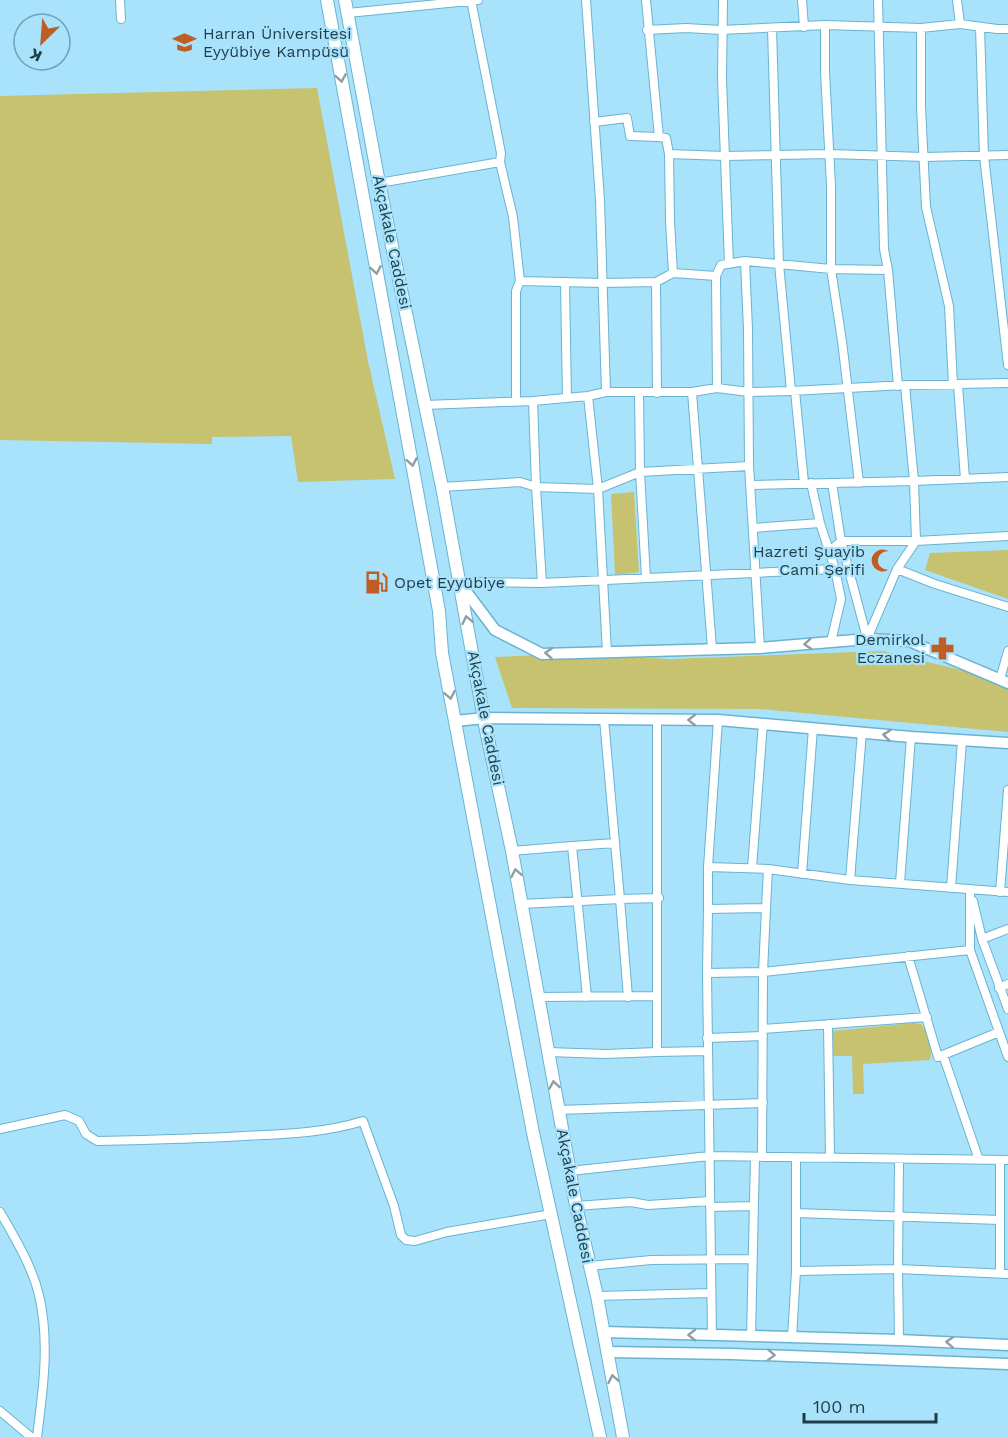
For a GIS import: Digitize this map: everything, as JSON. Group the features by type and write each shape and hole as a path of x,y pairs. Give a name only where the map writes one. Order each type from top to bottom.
{"main road":[{"name":"Akçakale Caddesi","path":"327,0 440,611 442,653 533,1133 600,1437"},
{"name":"Akçakale Caddesi","path":"346,6 379,183 442,487 522,903 576,1206 597,1296 623,1437"},
{"path":"459,582 495,630 542,654 760,648 867,639 909,641 1004,681"},
{"path":"456,722 485,718 718,720 1008,743"},
{"path":"604,1332 1008,1345"},
{"path":"607,1352 1008,1364"}],"street":[{"path":"120,0 121,19"},
{"path":"346,6 473,0 501,153 500,162 513,217 520,280 516,291 516,401"},
{"path":"586,0 603,284 606,392"},
{"path":"646,0 659,137"},
{"path":"723,0 721,30 729,264"},
{"path":"802,0 804,27"},
{"path":"867,639 897,569 916,541 914,481 884,249 878,0"},
{"path":"957,0 960,24"},
{"path":"648,30 772,29 825,26 921,28 960,24 1008,29"},
{"path":"825,26 830,154 831,269 859,483"},
{"path":"980,27 984,156 1008,365"},
{"path":"921,28 921,107 926,207 949,306 965,479"},
{"path":"772,29 779,264 793,391 807,483 830,551 842,599 831,642"},
{"path":"594,122 627,118 630,136 666,138 669,154 673,273"},
{"path":"669,154 725,156 830,154 882,157 1008,155"},
{"path":"379,183 500,162"},
{"path":"717,388 716,276 722,266 745,261 831,269 888,270"},
{"path":"745,261 749,466 760,648"},
{"path":"520,280 603,284 656,282 673,273 716,276"},
{"path":"656,282 657,393"},
{"path":"565,283 567,398"},
{"path":"425,405 567,398 606,392 692,392 717,388 749,392 1008,383"},
{"path":"639,392 640,472 646,578"},
{"path":"692,392 712,648"},
{"path":"588,396 598,489 607,652"},
{"path":"533,400 542,583"},
{"path":"442,487 520,482 536,488 598,489 640,472 749,466"},
{"path":"751,485 1008,477"},
{"path":"832,483 841,542 867,639"},
{"path":"753,528 820,523"},
{"path":"830,551 841,542 1008,536"},
{"path":"459,582 542,583 835,569"},
{"path":"897,569 934,584 1008,607"},
{"path":"1004,681 1008,651"},
{"path":"604,719 628,997"},
{"path":"657,719 659,898 657,1052"},
{"path":"712,1335 707,1051 708,867 718,720"},
{"path":"752,868 763,723"},
{"path":"802,874 813,728"},
{"path":"850,880 862,732"},
{"path":"900,883 911,737"},
{"path":"951,888 962,741"},
{"path":"708,867 768,869 850,880 1004,892 1008,790"},
{"path":"512,851 615,843"},
{"path":"572,846 587,997"},
{"path":"751,1337 753,1206 763,1103 768,869"},
{"path":"970,890 982,939 1004,986 1008,1009"},
{"path":"970,890 970,950 1008,1057"},
{"path":"522,903 659,898"},
{"path":"708,909 766,908"},
{"path":"982,939 1008,929"},
{"path":"707,973 764,972 970,950"},
{"path":"908,956 938,1057 999,1032"},
{"path":"538,997 657,996"},
{"path":"707,1038 828,1024 927,1017"},
{"path":"828,1024 830,1158"},
{"path":"548,1052 606,1054 707,1051"},
{"path":"944,1055 979,1160"},
{"path":"558,1110 763,1103"},
{"path":"0,1129 65,1115 79,1121 86,1134 97,1141 176,1140 293,1134 348,1126 363,1121 394,1206 401,1235 406,1240 415,1241 551,1214"},
{"path":"570,1170 709,1156 1004,1160 1000,1220 1004,1274 898,1269 796,1271"},
{"path":"792,1338 796,1271 796,1158"},
{"path":"899,1159 899,1340"},
{"path":"576,1206 631,1202 648,1206 710,1204 753,1206"},
{"path":"0,1212 24,1255 39,1293 46,1335 37,1437"},
{"path":"796,1213 1000,1220"},
{"path":"589,1266 651,1260 752,1259"},
{"path":"597,1296 711,1293"},
{"path":"0,1412 31,1437"}],"shaded area":[{"path":"317,88 368,361 395,479 298,482 291,436 212,437 212,444 0,440 0,96"},
{"path":"634,492 639,572 615,575 611,494"},
{"path":"1008,550 1008,599 925,570 930,553"},
{"path":"883,651 985,676 1008,686 1008,732 758,709 512,708 495,657 567,654 670,659"},
{"path":"921,1024 926,1032 931,1046 930,1060 863,1064 864,1094 853,1094 852,1056 833,1056 832,1031"}],"place":[{"name":"Harran Üniversitesi Eyyübiye Kampüsü","path":"185,42"},
{"name":"Hazreti Şuayib Cami Şerifi","path":"883,560"},
{"name":"Opet Eyyübiye","path":"376,582"},
{"name":"Demirkol Eczanesi","path":"943,648"}]}
